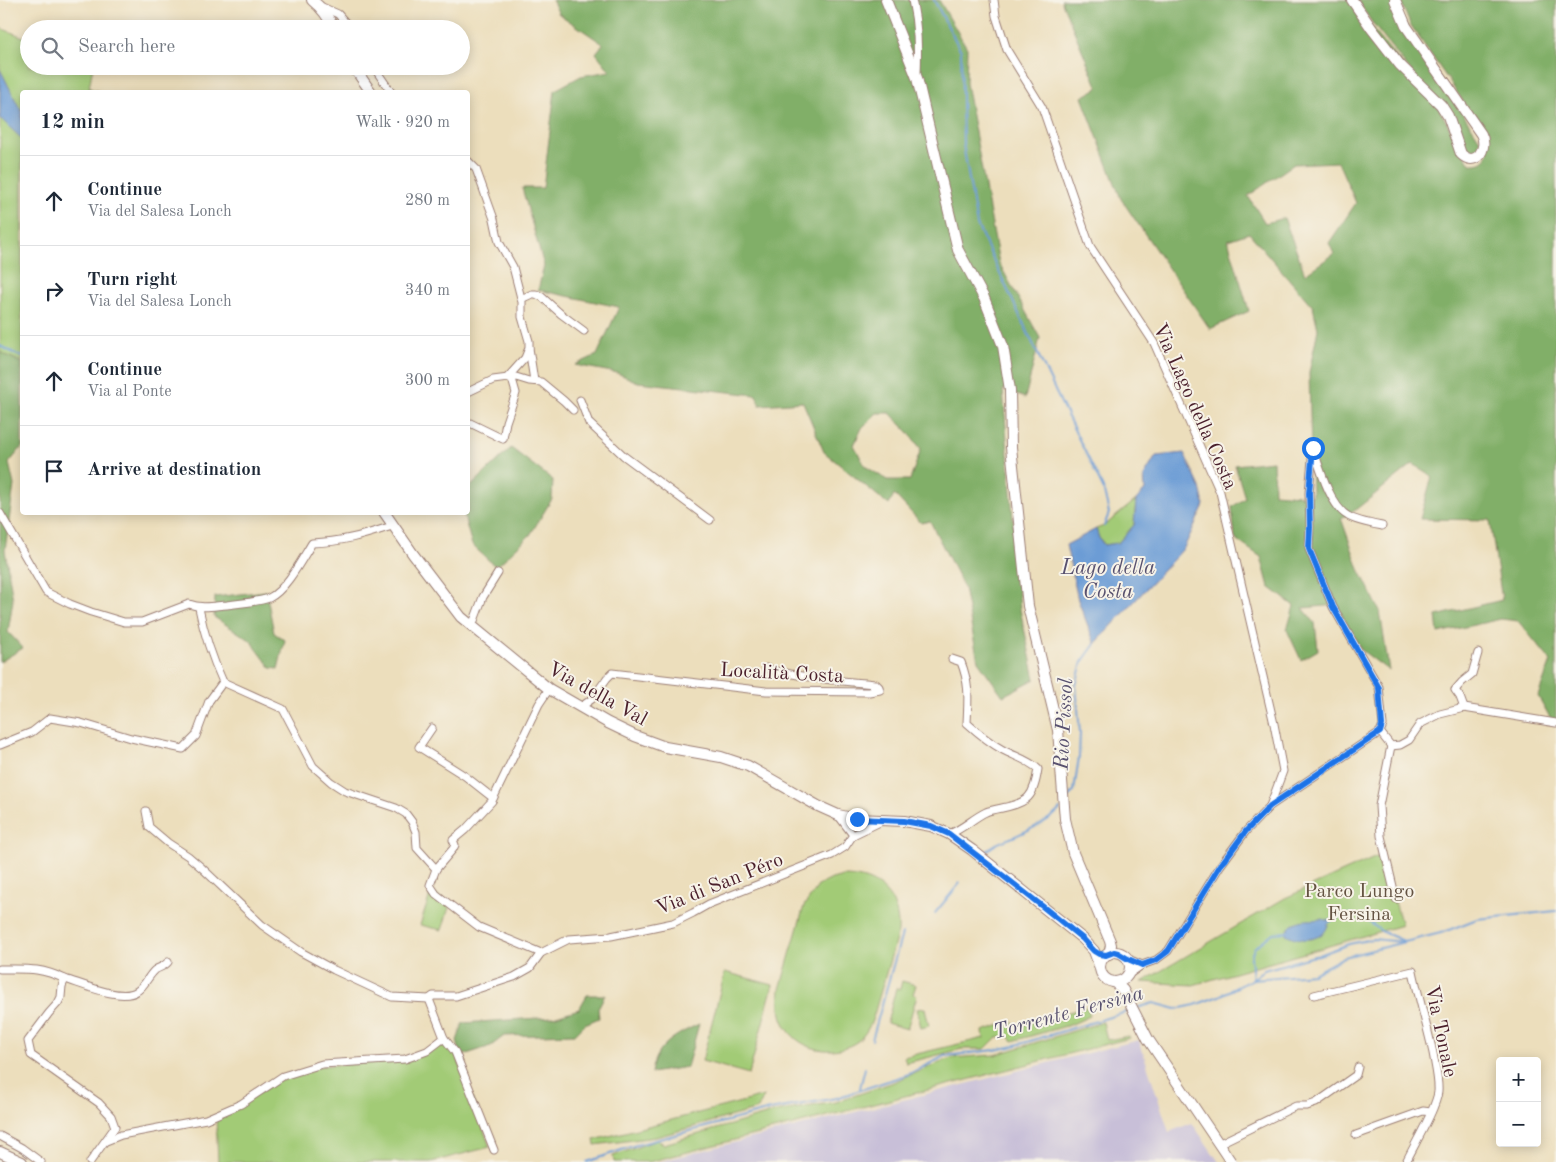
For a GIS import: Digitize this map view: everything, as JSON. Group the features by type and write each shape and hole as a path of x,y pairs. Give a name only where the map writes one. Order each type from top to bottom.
{"main road":[{"path":"886,0 917,78 958,250 984,298 1003,346 1010,390 1011,447 1028,606 1058,730 1062,799 1073,853 1111,945 1100,968"},
{"path":"1352,0 1400,65 1440,105 1448,116 1464,158 1477,157 1482,154 1484,139 1406,26 1395,0"},
{"path":"315,2 329,20"},
{"path":"359,75 370,90"},
{"name":"Via della Val","path":"386,515 412,554 462,617 549,690 608,723 665,747 721,757 748,766 818,806 838,815 857,819 904,821 931,826 949,834 1049,911 1083,939 1094,951"},
{"path":"1105,928 1130,967 1123,990"},
{"path":"1094,951 1099,954 1118,953 1125,957"},
{"path":"1094,951 1105,979 1120,982 1127,976"},
{"path":"1114,982 1123,990 1146,1035 1231,1162"},
{"path":"0,1152 22,1162"}],"street":[{"path":"912,0 918,38 917,78"},
{"name":"Via Lago della Costa","path":"994,0 996,16 1007,50 1042,107 1090,246 1154,343 1220,492 1274,724 1282,771 1270,806"},
{"path":"315,2 338,14 343,20"},
{"path":"380,75 390,90"},
{"path":"470,163 476,169 482,181 499,242 513,267 521,299 522,318 529,340 534,381"},
{"path":"521,299 528,295 536,294 542,297 584,331"},
{"path":"509,378 525,358 529,348"},
{"path":"470,391 493,380 516,377 541,382 573,410"},
{"path":"470,423 503,439 506,422 516,393 509,378"},
{"path":"580,400 589,423 608,441 632,462 710,520"},
{"path":"1127,976 1142,965 1156,960 1168,951 1220,866 1246,831 1270,806 1380,732 1382,725 1379,688 1333,607 1309,549 1309,493 1313,448 1322,477 1334,500 1347,516 1382,526"},
{"path":"0,513 46,592 70,604 124,622 142,622 189,604 199,608 231,605 269,598 283,587 312,543 332,543 356,538 392,526"},
{"path":"472,626 483,597 498,573"},
{"path":"199,608 215,663 223,682 283,708 313,766 331,782 345,791 396,808 406,814 416,832 417,848 436,869"},
{"path":"1464,708 1460,696 1455,690 1472,674 1478,653"},
{"path":"949,834 960,830 976,817 989,811 1020,804 1027,799 1036,780 1038,770 1030,762 1004,751 990,742 968,723 969,694 967,676 961,662 952,659"},
{"name":"Località Costa","path":"581,707 592,698 612,673 766,691 869,692 880,690 876,684 806,676 766,668"},
{"path":"0,745 32,732 50,718 81,723 132,738 184,749 196,736 209,702 223,682"},
{"path":"146,810 149,827 202,868 262,925 301,952 334,970 392,997 428,999 433,996 456,996 514,977 530,968 541,953 479,927 436,894 430,885 436,869 453,849 455,845 453,840 465,830 493,798 539,704 549,690"},
{"path":"1390,746 1400,745 1409,740 1420,724 1440,714 1464,708 1556,723"},
{"path":"432,728 419,747 465,776 493,798"},
{"path":"1380,732 1390,746 1379,806 1382,836 1396,898"},
{"path":"838,815 856,834"},
{"path":"856,834 857,819"},
{"name":"Via di San Péro","path":"541,953 569,939 611,936 673,923 709,904 832,855 845,847 856,834 883,820"},
{"path":"1125,957 1142,965"},
{"path":"0,969 33,968 44,970 65,979 125,995 136,992 156,970 164,967 168,962"},
{"name":"Via Tonale","path":"1314,995 1413,971 1418,997 1426,1018 1438,1093 1431,1112 1406,1162"},
{"path":"65,979 58,1003 28,1041 31,1055 99,1103 111,1116 115,1127 90,1162"},
{"path":"428,999 444,1038 456,1052 494,1150"},
{"path":"106,1141 121,1135 206,1119 241,1104 283,1076 299,1071 322,1064 405,1059 427,1051 444,1038"},
{"path":"1218,1144 1296,1106 1307,1106 1316,1103 1356,1075 1358,1066"},
{"path":"1356,1135 1423,1111 1431,1112"},
{"path":"0,1136 42,1162"}],"shaded area":[{"path":"1139,1040 1169,1132 1192,1123 1219,1162 658,1162"}],"green space":[{"path":"552,0 939,0 967,48 966,83 999,263 1040,338 1025,398 1003,389 1020,609 1035,679 1003,696 978,661 964,588 930,521 921,523 894,494 889,505 824,452 803,402 760,405 756,395 638,382 617,373 575,365 597,355 619,307 538,290 544,266 522,188 543,188 555,90 581,76 610,71 596,53 603,44 559,14","holes":["877,413 890,413 921,449 910,480 887,480 865,466 854,445 862,428"]},
{"path":"1061,0 1348,0 1438,107 1470,164 1477,164 1481,163 1488,154 1488,138 1410,24 1400,0 1556,0 1556,721 1552,721 1538,696 1551,661 1518,621 1501,619 1438,633 1436,616 1502,600 1490,520 1420,519 1432,476 1413,464 1354,511 1341,518 1359,569 1380,611 1389,671 1360,649 1337,605 1303,608 1315,623 1318,650 1301,660 1287,630 1294,606 1269,587 1261,557 1235,539 1232,507 1245,498 1235,465 1273,461 1274,493 1312,496 1309,373 1318,329 1313,307 1249,233 1228,240 1249,311 1210,329 1121,199 1082,97 1098,88","holes":["1338,162 1356,203 1329,243 1334,254 1305,274 1284,218 1265,223 1248,196 1294,164"]},
{"path":"1357,0 1390,0 1480,140 1477,152 1467,153 1462,148 1457,129 1375,27"},
{"path":"0,28 20,36 20,75 91,75 89,88 95,90 20,90 20,362 0,352"},
{"path":"0,352 20,362 20,449 9,463 14,485 5,550 13,600 8,632 23,648 0,662"},
{"path":"511,448 553,480 552,499 530,535 496,567 472,545 464,515 470,515 470,487"},
{"path":"1136,500 1134,525 1118,543 1105,545 1099,538 1096,529 1104,526"},
{"path":"266,591 274,633 285,640 278,669 271,668 250,640 214,617 215,597"},
{"name":"Parco Lungo Fersina","path":"1381,855 1402,925 1193,985 1142,982 1285,898"},
{"path":"843,876 867,880 884,890 891,898 895,908 898,919 898,932 873,1018 863,1036 858,1041 838,1049 817,1049 798,1040 790,1033 781,1015 780,989 804,906 818,886"},
{"path":"431,892 450,904 442,930 420,925"},
{"path":"725,972 773,985 749,1074 702,1061"},
{"path":"902,981 916,985 913,994 917,995 907,1029 887,1023 896,988 900,989"},
{"path":"587,995 605,995 598,1008 599,1018 585,1024 575,1034 504,1036 491,1046 461,1056 457,1041 463,1023 553,1017 579,1009"},
{"path":"1087,1007 1090,1016 1070,1025 1013,1041 1008,1035 995,1039 985,1049 962,1049 906,1063 904,1057 984,1038 983,1031 1012,1021 1016,1027"},
{"path":"925,1008 929,1026 921,1028 917,1009"},
{"path":"1103,1022 1107,1040 1129,1036 1130,1038 649,1162 614,1162 613,1156 657,1140 664,1144 776,1112 836,1102 891,1083 951,1058 995,1055"},
{"path":"699,1024 687,1067 651,1073 653,1063 662,1048 682,1032"},
{"path":"444,1040 455,1052 490,1147 431,1162 218,1162 216,1118 283,1078 322,1066 393,1061 408,1062 428,1052"},
{"path":"764,1096 758,1109 656,1137 595,1145 594,1140"}],"water":[{"path":"0,69 20,109 20,137 0,118"},
{"name":"Lago della Costa","path":"1184,453 1200,487 1204,505 1184,548 1095,644 1078,600 1066,545 1096,529 1104,545 1118,543 1134,525 1136,500 1145,490 1144,476 1156,456"},
{"path":"1322,919 1330,921 1321,935 1312,939 1293,937 1285,933 1297,922"}],"waterway":[{"path":"934,0 961,51 963,144 977,225 1103,488 1109,513 1104,526"},
{"path":"0,346 20,356"},
{"name":"Rio Pissol","path":"1067,799 1074,791 1079,757 1080,733 1076,685 1082,662 1095,644"},
{"name":"Rio Pissol","path":"986,852 998,843 1045,822 1060,809"},
{"name":"Rio Pissol","path":"935,913 960,883"},
{"name":"Torrente Fersina","path":"1137,1008 1154,1003 1176,1009 1195,1005 1219,996 1253,979 1313,974 1344,957 1441,933 1477,919 1556,911"},
{"path":"1328,922 1352,914 1363,917 1381,931 1406,942"},
{"path":"1253,979 1251,957 1254,948 1273,933 1287,932"},
{"name":"Rio Pissol","path":"872,1040 902,934"},
{"path":"1254,978 1264,970 1322,954 1349,944 1373,939 1404,942"},
{"name":"Rio Pissol","path":"587,1162 633,1146 770,1110 836,1098 909,1074 945,1056 1010,1047 1130,1011"},
{"name":"Rio Pissol","path":"860,1088 865,1068"}],"route":[{"path":"857,819 904,821 931,826 949,834 1042,906 1099,954 1106,955 1114,952 1123,954 1128,959 1142,965 1156,960 1168,951 1220,866 1246,831 1270,806 1380,732 1382,725 1379,688 1365,660 1333,607 1309,549 1309,493 1313,448"}]}
